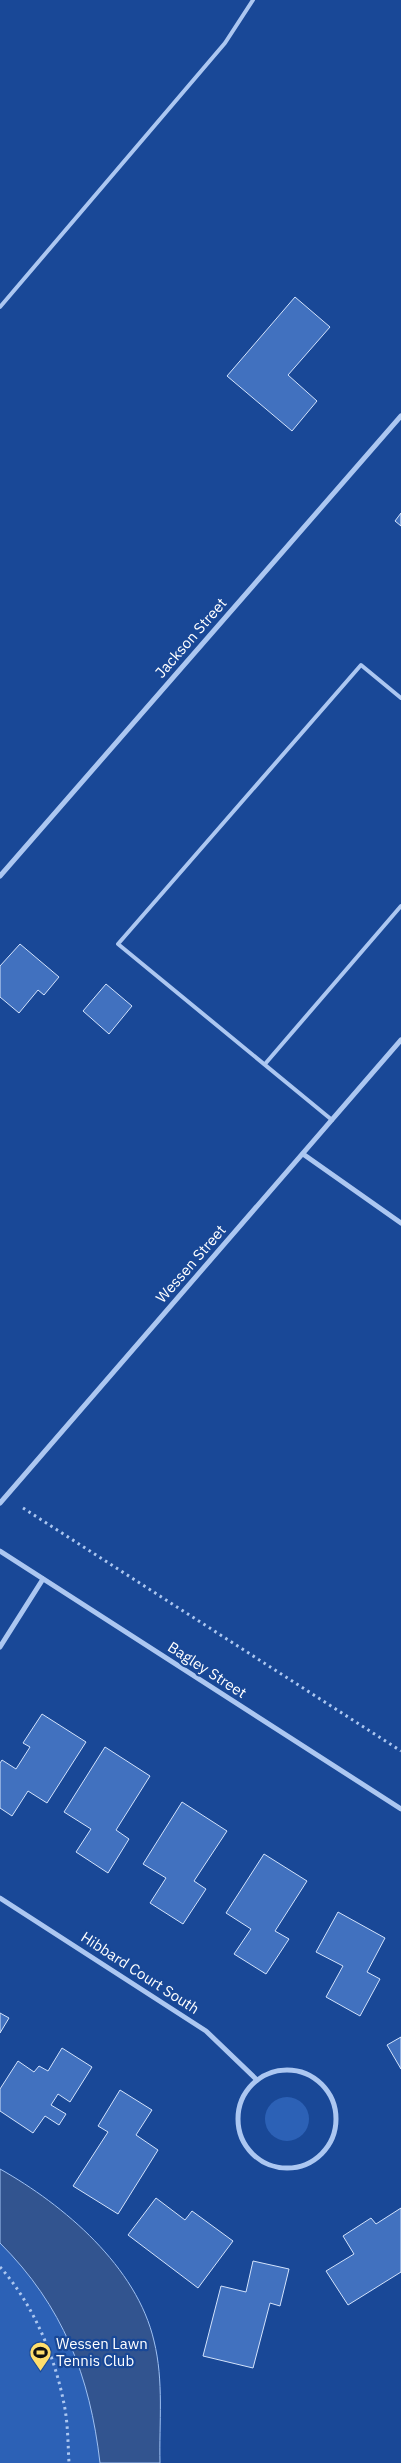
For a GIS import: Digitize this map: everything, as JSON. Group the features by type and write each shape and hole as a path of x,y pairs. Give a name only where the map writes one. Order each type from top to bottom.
{"street":[{"name":"Jackson Street","path":"0,876 401,416"},
{"name":"Wessen Street","path":"0,1503 401,1040"},
{"path":"303,1154 401,1223"},
{"name":"Bagley Street","path":"0,1551 401,1809"},
{"path":"0,1647 43,1580"},
{"name":"Hibbard Court South","path":"0,1898 206,2031 257,2080"},
{"path":"293,2070 306,2073 326,2088 336,2112 336,2125 333,2137 318,2158 300,2166 281,2168 269,2164 249,2149 242,2138 238,2113 241,2101 257,2080 268,2074 293,2070"}],"lane":[{"path":"0,307 226,44 253,0"},
{"path":"0,296 6,301"},
{"path":"332,1120 118,944 361,665 401,698"},
{"path":"264,1064 401,906"}],"path":[{"path":"36,1517 401,1751"},
{"path":"0,2267 27,2305 45,2343 65,2410 69,2463"}],"shaded area":[{"path":"291,2097 300,2100 306,2106 309,2119 308,2128 300,2138 283,2141 274,2138 268,2132 265,2115 268,2106 274,2100"},
{"path":"0,2169 49,2201 72,2220 95,2241 132,2288 145,2314 157,2356 160,2387 160,2463 100,2463 89,2401 81,2372 70,2344 57,2317 41,2292 0,2243"},
{"name":"Wessen Lawn Tennis Club","path":"0,2243 41,2292 57,2317 70,2344 81,2372 89,2401 100,2463 0,2463"}],"building":[{"path":"295,297 330,327 288,375 317,401 292,431 227,376"},
{"path":"401,513 401,526 395,521"},
{"path":"20,944 59,977 44,995 38,990 19,1013 0,997 0,966"},
{"path":"106,984 132,1006 109,1034 83,1011"},
{"path":"42,1714 86,1742 47,1803 28,1791 12,1816 0,1808 0,1763 2,1760 16,1769 30,1747 23,1743"},
{"path":"105,1747 150,1776 116,1830 129,1839 108,1873 76,1852 91,1829 64,1812"},
{"path":"182,1802 227,1831 194,1881 206,1889 183,1924 150,1903 166,1878 143,1864"},
{"path":"264,1854 307,1881 275,1931 289,1939 266,1974 234,1954 251,1929 226,1913"},
{"path":"338,1912 385,1938 367,1972 380,1979 360,2016 326,1997 343,1966 316,1952"},
{"path":"0,2013 9,2018 0,2033"},
{"path":"401,2037 401,2069 387,2045"},
{"path":"62,2048 92,2067 70,2102 58,2094 51,2105 66,2114 59,2125 45,2116 33,2133 0,2111 0,2089 18,2061 34,2072 39,2066 48,2071"},
{"path":"120,2090 152,2110 136,2135 158,2150 118,2214 73,2186 108,2132 98,2126"},
{"path":"156,2198 185,2220 192,2211 233,2241 198,2288 128,2235"},
{"path":"401,2208 401,2272 348,2305 326,2271 354,2254 343,2236 371,2218 376,2224"},
{"path":"253,2261 289,2269 280,2306 270,2303 253,2368 203,2356 221,2286 246,2292"}],"place":[{"name":"Wessen Lawn Tennis Club","path":"40,2372"}]}
